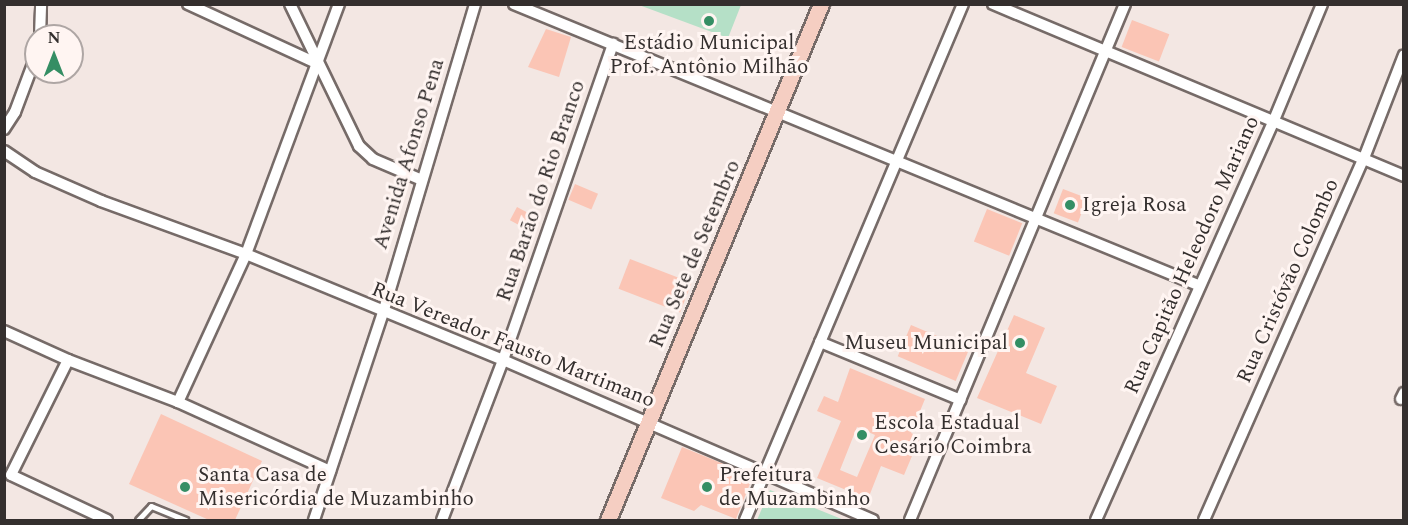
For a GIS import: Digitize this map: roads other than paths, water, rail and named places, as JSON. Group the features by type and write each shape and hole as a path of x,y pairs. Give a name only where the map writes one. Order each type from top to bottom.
{"main road":[{"name":"Rua Sete de Setembro","path":"608,520 821,4"}],"street":[{"path":"40,24 41,4"},
{"path":"188,4 316,63"},
{"path":"290,4 316,63 359,146 373,159 422,180"},
{"path":"178,402 246,254 339,4"},
{"name":"Avenida Afonso Pena","path":"314,520 383,313 475,4"},
{"path":"514,4 897,164 1198,285"},
{"path":"745,520 963,4"},
{"path":"993,4 1105,53 1274,120 1404,176"},
{"path":"910,520 1125,4"},
{"name":"Rua Capitão Heleodoro Mariano","path":"1096,520 1198,285 1274,120 1322,4"},
{"name":"Rua Barão do Rio Branco","path":"442,520 502,360 613,44"},
{"name":"Rua Cristóvão Colombo","path":"1204,520 1364,158 1404,55"},
{"path":"4,129 15,112 26,84"},
{"name":"Rua Vereador Fausto Martimano","path":"4,151 35,172 101,201 246,254 383,313 502,360 873,520"},
{"path":"4,331 68,360 178,402 330,471"},
{"path":"820,342 961,400"},
{"path":"68,360 12,467 11,475 107,520"}],"lane":[{"path":"138,520 151,506 185,520"}],"place":[{"name":"Estádio Municipal Prof. Antônio Milhão","path":"709,21"},
{"name":"Igreja Rosa","path":"1070,205"},
{"name":"Museu Municipal","path":"1020,343"},
{"name":"Escola Estadual Cesário Coimbra","path":"862,435"},
{"name":"Santa Casa de Misericórdia de Muzambinho","path":"185,487"},
{"name":"Prefeitura de Muzambinho","path":"707,487"}]}
